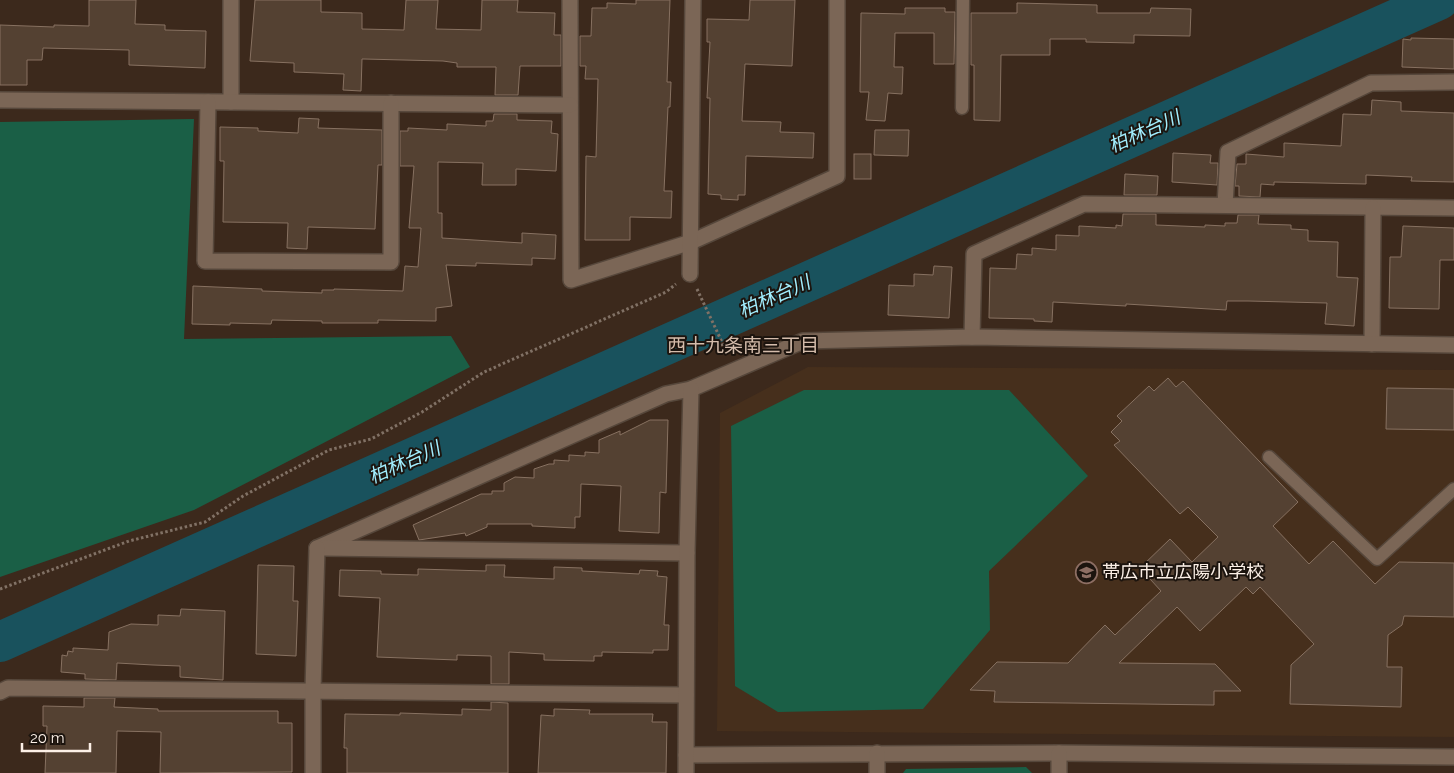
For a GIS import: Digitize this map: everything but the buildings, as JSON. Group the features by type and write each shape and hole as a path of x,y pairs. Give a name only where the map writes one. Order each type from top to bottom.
{"street":[{"path":"231,0 232,102"},
{"path":"570,0 571,280 691,242 837,176 837,0"},
{"path":"692,278 693,0"},
{"path":"1225,205 1228,152 1371,83 1454,82"},
{"path":"0,100 570,105"},
{"path":"208,102 205,261 390,262 391,103"},
{"path":"972,338 974,254 1084,204 1454,208"},
{"path":"1372,344 1373,208"},
{"path":"317,548 666,394 691,389 803,341 972,338 1454,344"},
{"path":"686,773 687,553 691,389"},
{"path":"317,548 687,553"},
{"path":"313,773 317,548"},
{"path":"0,692 8,688 686,695"},
{"path":"877,753 877,773"},
{"path":"686,755 1059,753 1454,757"},
{"path":"1059,753 1059,773"}],"lane":[{"path":"962,108 963,0"},
{"path":"1269,457 1377,560 1454,489"}],"path":[{"path":"0,589 130,541 205,522 244,496 329,450 370,440 422,412 484,372 666,292 692,278 721,340"}],"shaded area":[{"name":"帯広市立広陽小学校","path":"808,367 1454,370 1454,737 717,731 720,413"}],"green space":[{"path":"194,119 184,339 451,336 470,367 194,510 0,577 0,122"},
{"path":"804,390 1009,390 1088,476 989,571 990,630 923,709 778,712 735,686 731,426"},
{"path":"1026,767 1032,773 903,773 906,769"}],"waterway":[{"name":"柏林台川","path":"0,642 1439,0"}],"place":[{"name":"帯広市立広陽小学校","path":"1086,572"}],"district":[{"name":"西十九条南三丁目","path":"743,345"}]}
